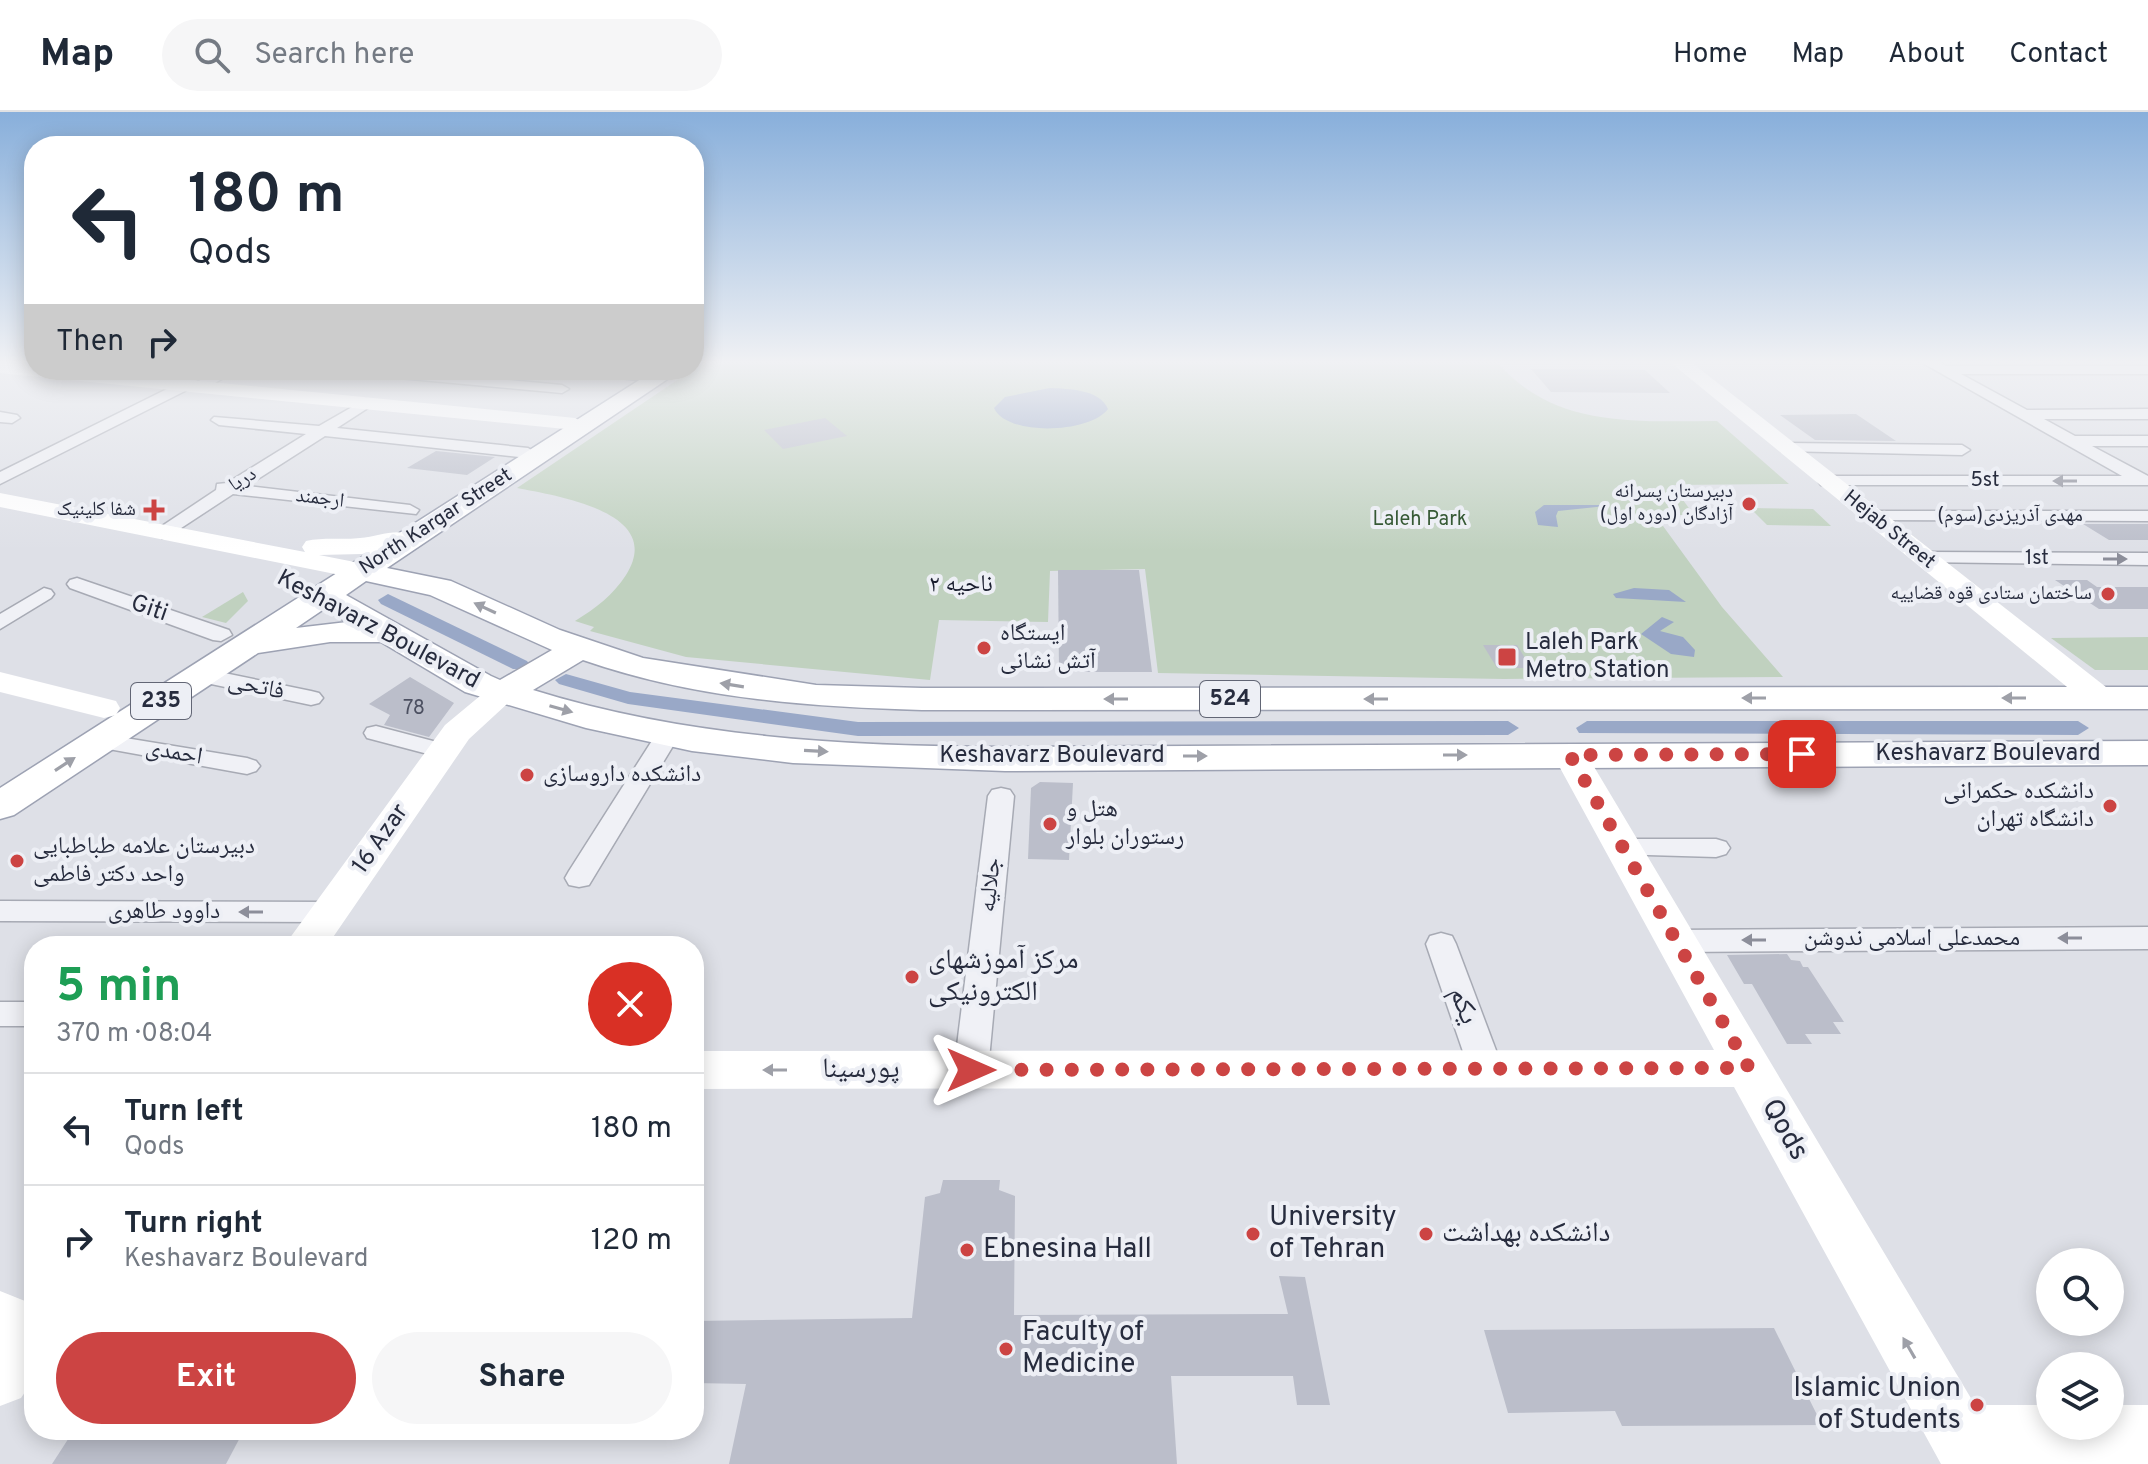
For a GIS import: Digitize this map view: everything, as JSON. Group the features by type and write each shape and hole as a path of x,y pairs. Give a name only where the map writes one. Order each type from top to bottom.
{"main road":[{"name":"North Kargar Street","path":"323,595 405,529 578,425"},
{"path":"405,529 410,563 433,586"},
{"name":"Keshavarz Boulevard","path":"355,570 433,586 579,648 636,667 763,689 859,698 2148,698"},
{"name":"Keshavarz Boulevard","path":"323,595 478,684 503,693 623,727 667,736 777,749 921,756 2145,751"},
{"name":"235","path":"0,806 114,722 200,675 237,643 323,595"},
{"path":"237,643 352,631 388,632"},
{"path":"503,693 579,648"},
{"path":"1538,698 1570,755"},
{"path":"2085,698 2145,751"}],"street":[{"path":"0,479 111,425"},
{"path":"266,425 534,454"},
{"name":"دریا","path":"156,531 259,463 279,458 329,425"},
{"name":"Hejab Street","path":"1751,425 1827,481 1861,516"},
{"name":"Hejab Street","path":"1753,425 2085,698"},
{"path":"2042,425 2146,482"},
{"path":"1768,438 1962,450"},
{"path":"2072,441 2148,441"},
{"name":"5st","path":"1827,481 2146,482"},
{"name":"ارجمند","path":"224,488 405,529"},
{"name":"Keshavarz Boulevard","path":"0,500 355,570"},
{"name":"Keshavarz Boulevard","path":"0,512 285,576 323,595"},
{"name":"مهدی آذریزدی(سوم)","path":"1861,516 2148,516"},
{"path":"238,549 347,547 405,529"},
{"name":"1st","path":"1914,559 2148,559"},
{"name":"Giti","path":"77,584 237,643"},
{"path":"0,623 44,594"},
{"name":"فاتحی","path":"200,675 311,698"},
{"path":"0,682 114,722"},
{"name":"16 Azar","path":"312,936 443,751 463,726 503,693"},
{"name":"احمدی","path":"114,722 247,766"},
{"path":"376,733 443,751"},
{"path":"579,878 667,736"},
{"name":"Qods","path":"1570,755 1967,1450"},
{"name":"جلالیه","path":"971,1070 1001,796"},
{"path":"1623,848 1716,848"},
{"name":"داوود طاهری","path":"0,911 329,912"},
{"name":"محمدعلی اسلامی ندوشن","path":"1676,941 2148,938"},
{"name":"یکم","path":"1441,944 1486,1069"},
{"path":"0,1014 24,1014"},
{"name":"پورسینا","path":"704,1070 1749,1068"},
{"path":"0,1377 22,1326"},
{"path":"1967,1450 2148,1436"}],"green space":[{"name":"Laleh Park","path":"610,425 1722,425 1789,484 1672,485 1694,515 1655,515 1722,607 1783,677 1504,679 1158,673 1145,569 1050,571 1048,622 939,620 930,680 686,657 590,631 594,627 575,621 604,601 626,575 634,554 631,536 620,522 602,511 580,502 517,488"},
{"path":"1750,508 1813,509 1831,526 1767,525"},
{"path":"243,592 248,601 226,623 202,617"},
{"path":"2148,637 2148,670 2095,670 2051,638"}],"water":[{"path":"1021,425 1076,425 1050,428"},
{"path":"1544,505 1606,506 1558,511 1558,527 1538,525 1535,512"},
{"path":"1634,588 1669,590 1686,602 1616,598 1613,594"},
{"path":"1662,617 1674,622 1660,631 1683,637 1695,650 1694,657 1671,654 1641,634"}],"building":[{"path":"789,425 834,425 847,436 783,449 764,430"},
{"path":"1794,425 1872,425 1896,441 1815,440"},
{"path":"436,451 495,457 467,475 407,468"},
{"path":"2083,524 2148,524 2148,540 2109,540"},
{"path":"1058,570 1139,570 1152,672 1059,672"},
{"name":"ساختمان ستادی قوه قضاییه","path":"2055,580 2087,580 2097,587 2148,587 2148,609 2099,609"},
{"name":"Laleh Park Metro Station","path":"1483,645 1517,645 1531,668 1497,668"},
{"path":"410,677 454,703 429,737 384,725 390,715 369,704"},
{"name":"هتل و رستوران بلوار","path":"1040,782 1073,783 1069,860 1028,859 1031,788"},
{"path":"1787,954 1791,960 1800,961 1803,967 1808,967 1844,1022 1833,1022 1841,1034 1805,1034 1812,1044 1787,1044 1752,984 1744,984 1727,955"},
{"name":"Faculty of Medicine","path":"943,1180 1000,1180 999,1190 1015,1196 1014,1315 1288,1314 1279,1276 1305,1277 1330,1405 1297,1405 1293,1376 1171,1376 1177,1464 729,1464 746,1384 704,1383 704,1321 912,1318 925,1197 940,1193"},
{"path":"1774,1328 1822,1425 1622,1426 1615,1411 1508,1413 1484,1330"},
{"path":"68,1440 239,1440 226,1464 52,1464"}],"waterway":[{"path":"388,600 520,665"},
{"path":"566,680 628,698 858,729 1508,728"},
{"path":"1587,728 2078,728"}],"place":[{"name":"دبيرستان پسرانه آزادگان (دوره اول)","path":"1749,504"},
{"name":"شفا کلینیک","path":"154,510"},
{"name":"ساختمان ستادی قوه قضاییه","path":"2108,594"},
{"name":"ایستگاه آتش نشانی","path":"984,648"},
{"name":"Laleh Park Metro Station","path":"1507,657"},
{"name":"دانشکده داروسازی","path":"527,775"},
{"name":"دانشکده حکمرانی دانشگاه تهران","path":"2110,806"},
{"name":"هتل و رستوران بلوار","path":"1050,824"},
{"name":"دبیرستان علامه طباطبایی واحد دکتر فاطمی","path":"17,861"},
{"name":"مرکز آموزشهای الکترونیکی","path":"912,977"},
{"name":"University of Tehran","path":"1253,1234"},
{"name":"دانشکده بهداشت","path":"1426,1234"},
{"name":"Ebnesina Hall","path":"967,1250"},
{"name":"Faculty of Medicine","path":"1006,1349"},
{"name":"Islamic Union of Students","path":"1977,1405"}],"district":[{"name":"ناحیه ۲","path":"961,585"}],"route":[{"path":"971,1070 1749,1068 1570,755 1802,754"}]}
